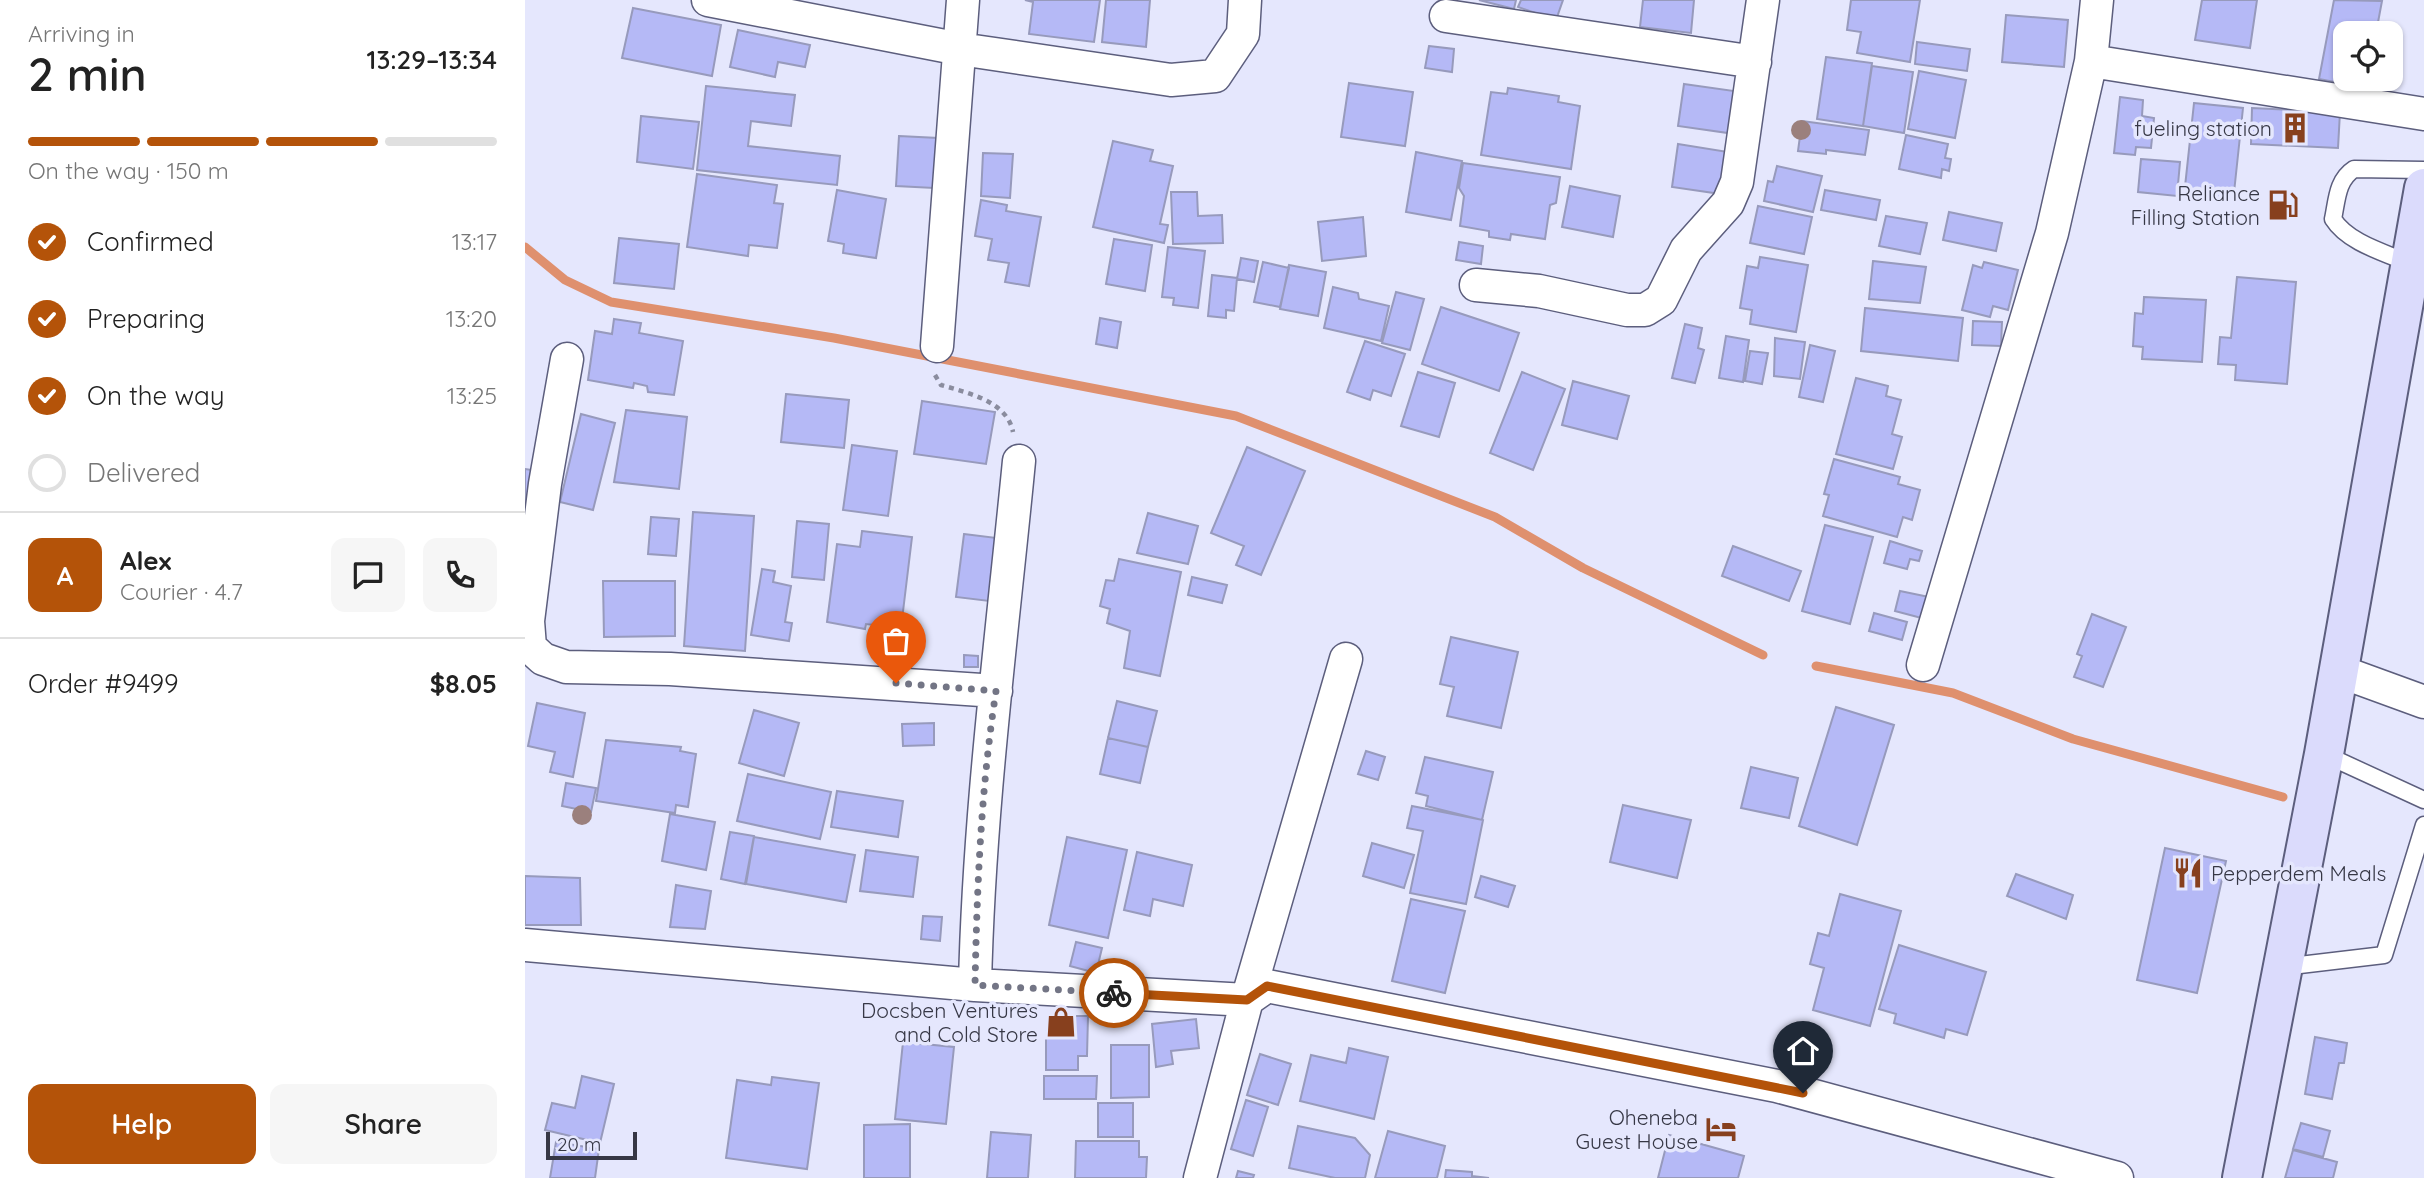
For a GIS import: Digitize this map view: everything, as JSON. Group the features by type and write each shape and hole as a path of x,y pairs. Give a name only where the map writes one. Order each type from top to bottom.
{"main road":[{"path":"2242,1178 2413,285 2424,188"}],"street":[{"path":"708,0 960,49 1171,80 1215,76 1243,34 1245,0"},
{"path":"936,360 963,0"},
{"path":"1476,285 1539,291 1627,310 1645,310 1661,300 1686,250 1728,203 1737,182 1763,0"},
{"path":"1923,665 2052,233 2091,61 2097,0"},
{"path":"1446,16 1755,62"},
{"path":"2091,61 2424,114"},
{"path":"567,359 545,484 528,621 530,647 543,659 566,667 697,670 996,691"},
{"path":"975,985 978,870 988,744 996,691 1019,461"},
{"path":"1200,1178 1247,1000 1346,659"},
{"path":"2339,671 2424,702"},
{"path":"525,945 975,985 1247,1000 1267,986 1777,1086 2117,1178"}],"lane":[{"path":"2413,285 2339,229 2333,219 2339,187 2346,174 2354,169 2424,170"},
{"path":"2324,754 2424,800"},
{"path":"2283,967 2383,955 2424,825"}],"path":[{"path":"936,360 941,385 987,399 1011,421 1019,461"}],"building":[{"path":"1025,0 1100,0 1094,42 1029,34 1033,2"},
{"path":"1106,0 1150,0 1146,47 1102,42"},
{"path":"1479,0 1516,0 1514,9"},
{"path":"1521,0 1563,0 1556,20 1518,7"},
{"path":"1643,0 1694,0 1691,33 1640,27"},
{"path":"1851,0 1920,0 1910,62 1857,53 1861,32 1847,30"},
{"path":"2202,0 2257,0 2250,48 2195,40"},
{"path":"2334,0 2382,1 2378,21 2333,21 2333,82 2319,79"},
{"path":"633,8 721,25 712,76 622,58"},
{"path":"2006,15 2068,20 2064,67 2002,62"},
{"path":"738,30 810,45 805,67 778,62 775,77 730,67"},
{"path":"1917,42 1970,49 1967,71 1915,64"},
{"path":"1429,46 1454,49 1452,72 1425,68"},
{"path":"1826,57 1872,63 1863,126 1817,119"},
{"path":"1872,66 1913,72 1904,133 1863,126"},
{"path":"1919,71 1966,80 1955,138 1908,129"},
{"path":"1349,83 1413,92 1405,146 1341,137"},
{"path":"1684,84 1734,91 1728,133 1678,126"},
{"path":"706,86 795,95 791,126 751,121 748,146 840,156 837,185 697,170"},
{"path":"1508,88 1559,96 1558,102 1580,106 1571,169 1481,155 1491,92 1507,94"},
{"path":"2120,97 2143,100 2142,116 2154,118 2151,148 2136,147 2135,155 2114,153"},
{"path":"2194,103 2243,108 2233,202 2184,196"},
{"name":"fueling station","path":"2252,108 2340,112 2338,148 2251,144"},
{"path":"641,116 699,122 693,169 637,162"},
{"path":"1802,121 1869,130 1865,155 1826,150 1826,154 1798,151"},
{"path":"1906,135 1948,144 1945,158 1951,159 1949,171 1942,169 1941,178 1899,169"},
{"path":"899,136 938,138 934,188 896,186"},
{"path":"1113,141 1153,150 1150,161 1173,166 1160,224 1168,225 1164,243 1093,227"},
{"path":"1678,144 1728,152 1721,194 1672,187"},
{"path":"1416,152 1462,161 1451,220 1406,212"},
{"path":"983,153 1013,154 1010,198 981,196"},
{"path":"2141,159 2180,162 2177,196 2138,192"},
{"path":"1463,163 1560,177 1556,203 1550,205 1545,239 1511,234 1510,240 1489,237 1489,231 1460,226 1464,196 1459,188"},
{"path":"1777,166 1822,176 1813,212 1764,201 1768,181 1773,182"},
{"path":"697,174 777,185 774,203 783,204 777,248 749,245 748,256 687,247"},
{"path":"1570,186 1620,196 1613,237 1562,227"},
{"path":"837,190 886,199 876,258 843,253 844,244 828,241"},
{"path":"1825,190 1880,200 1876,220 1821,210"},
{"path":"1171,192 1197,192 1198,216 1222,215 1223,243 1173,244"},
{"path":"981,200 1007,205 1006,211 1041,217 1029,286 1005,282 1009,263 988,260 992,239 975,236"},
{"path":"1758,206 1812,217 1804,254 1750,243"},
{"path":"1949,212 2002,223 1996,251 1943,240"},
{"path":"1886,216 1927,223 1920,254 1879,246"},
{"path":"1363,217 1366,256 1322,261 1318,222"},
{"path":"619,238 679,244 674,289 614,283"},
{"path":"1114,239 1152,245 1145,291 1106,284"},
{"path":"1459,242 1483,246 1481,264 1456,260"},
{"path":"1168,247 1205,251 1198,308 1173,305 1174,298 1162,297"},
{"path":"1760,257 1808,265 1796,332 1750,324 1752,310 1740,308 1747,266 1758,268"},
{"path":"1241,258 1258,261 1254,282 1237,279"},
{"path":"1873,261 1926,267 1920,303 1869,299"},
{"path":"1263,262 1289,268 1280,307 1254,302"},
{"path":"1984,262 2018,270 2008,310 1993,306 1990,317 1962,310 1973,265 1982,268"},
{"path":"1289,265 1326,272 1318,316 1280,309"},
{"path":"1212,275 1237,278 1234,311 1226,310 1226,318 1208,316"},
{"path":"2237,277 2296,282 2287,384 2235,380 2236,365 2218,364 2220,337 2231,338"},
{"path":"1333,287 1358,293 1359,299 1389,306 1381,341 1324,328"},
{"path":"1396,292 1424,299 1410,350 1382,343"},
{"path":"2144,297 2206,300 2202,362 2142,359 2143,347 2133,346 2135,313 2143,314"},
{"path":"1441,307 1519,333 1499,391 1422,364"},
{"path":"1865,308 1963,318 1958,361 1861,351"},
{"path":"1100,318 1121,322 1117,348 1096,344"},
{"path":"614,319 641,323 639,333 683,341 674,395 648,392 647,386 634,383 633,388 588,380 595,331 612,334"},
{"path":"1973,321 2002,322 2001,346 1972,345"},
{"path":"1685,324 1702,328 1698,348 1704,350 1695,383 1672,378"},
{"path":"1726,336 1749,340 1743,382 1719,378"},
{"path":"1775,338 1805,342 1800,379 1774,376"},
{"path":"1365,341 1405,354 1391,396 1373,390 1370,400 1347,392"},
{"path":"1810,345 1835,351 1823,402 1799,397"},
{"path":"1750,351 1768,353 1762,384 1745,381"},
{"path":"1418,372 1455,383 1439,437 1401,426"},
{"path":"1522,372 1565,389 1533,470 1490,453"},
{"path":"1856,378 1888,386 1886,396 1901,400 1892,434 1902,437 1893,469 1836,454"},
{"path":"1573,381 1629,396 1617,439 1562,425"},
{"path":"786,394 849,400 844,448 781,442"},
{"path":"922,401 995,412 986,464 914,454"},
{"path":"626,410 687,417 679,489 614,482"},
{"path":"581,414 615,423 593,510 560,502"},
{"path":"852,445 897,451 888,516 843,510"},
{"path":"1247,447 1305,471 1261,575 1236,565 1244,546 1211,533"},
{"path":"1834,459 1900,477 1898,484 1920,490 1912,520 1903,517 1897,537 1823,516 1829,495 1824,494"},
{"path":"525,469 532,470 525,508"},
{"path":"693,512 754,516 745,651 684,646"},
{"path":"1148,513 1198,526 1188,564 1137,553"},
{"path":"651,517 679,519 676,556 648,554"},
{"path":"797,521 829,524 824,580 792,577"},
{"path":"1825,525 1873,537 1850,624 1802,611"},
{"path":"862,531 912,537 901,628 866,624 865,629 827,622 837,544 860,547"},
{"path":"964,534 997,538 989,601 956,597"},
{"path":"1890,541 1922,551 1919,561 1910,559 1907,569 1884,563"},
{"path":"1733,546 1801,571 1789,601 1722,576"},
{"path":"1119,559 1181,572 1160,676 1124,668 1130,631 1107,623 1110,609 1100,606 1106,580 1114,581"},
{"path":"762,569 775,571 773,582 791,586 785,622 792,623 789,641 751,635"},
{"path":"1192,577 1227,585 1222,603 1188,595"},
{"path":"603,581 675,581 675,636 604,637"},
{"path":"1900,591 1934,598 1929,620 1895,611"},
{"path":"1874,613 1907,622 1902,640 1869,631"},
{"path":"2092,614 2126,627 2103,687 2074,677 2082,656 2077,654"},
{"path":"1451,637 1518,652 1501,728 1447,716 1454,687 1440,684"},
{"path":"964,655 978,656 978,667 964,667"},
{"path":"1117,701 1157,711 1148,747 1108,738"},
{"path":"537,703 585,713 573,777 550,772 555,752 528,746"},
{"path":"1836,707 1894,725 1857,845 1799,826"},
{"path":"754,710 799,723 784,776 739,763"},
{"path":"934,723 934,745 903,746 902,724"},
{"path":"1108,738 1148,747 1140,783 1100,774"},
{"path":"606,740 681,747 680,751 696,754 688,807 676,805 675,813 596,801"},
{"path":"1366,751 1385,757 1378,780 1358,774"},
{"path":"1425,757 1493,772 1482,820 1426,806 1428,796 1416,793"},
{"path":"1751,767 1798,778 1789,818 1741,808"},
{"path":"748,774 831,792 820,839 737,821"},
{"path":"566,783 596,788 591,812 562,806"},
{"path":"837,791 903,801 898,837 831,827"},
{"path":"1623,805 1691,820 1677,878 1610,862"},
{"path":"1412,806 1483,820 1466,904 1410,893 1423,831 1407,828"},
{"path":"670,814 715,822 706,870 662,861"},
{"path":"730,832 754,836 745,884 721,879"},
{"path":"754,837 855,855 846,902 746,884"},
{"path":"1067,837 1127,850 1108,938 1049,925"},
{"path":"1372,843 1414,855 1404,888 1363,876"},
{"path":"2165,848 2226,861 2197,993 2137,980"},
{"path":"866,850 918,857 913,897 860,891"},
{"path":"1137,852 1192,865 1183,906 1153,899 1150,916 1124,910"},
{"path":"2016,874 2073,895 2066,919 2007,896"},
{"path":"525,876 580,878 581,925 525,925"},
{"path":"1481,876 1515,886 1508,907 1475,897"},
{"path":"676,885 711,891 705,929 670,927"},
{"path":"1840,894 1901,911 1870,1026 1813,1010 1824,968 1810,964 1818,933 1829,936"},
{"path":"1411,899 1465,911 1445,993 1392,981"},
{"path":"923,916 942,917 940,941 921,939"},
{"path":"1076,942 1102,948 1096,973 1070,966"},
{"path":"1899,945 1986,972 1967,1035 1946,1029 1944,1038 1894,1023 1896,1014 1879,1009"},
{"path":"1058,1016 1088,1016 1087,1056 1078,1056 1078,1070 1046,1070 1046,1031 1057,1031"},
{"path":"1196,1019 1199,1048 1171,1051 1173,1064 1156,1067 1152,1024"},
{"path":"2315,1037 2347,1043 2344,1063 2339,1063 2332,1099 2305,1094"},
{"path":"903,1042 954,1047 946,1124 895,1119"},
{"path":"1111,1045 1149,1045 1149,1097 1111,1098"},
{"path":"1349,1048 1388,1057 1374,1119 1300,1101 1311,1055 1346,1063"},
{"path":"1260,1054 1291,1064 1278,1105 1247,1095"},
{"path":"582,1076 614,1084 600,1143 545,1130 552,1103 575,1108"},
{"path":"1044,1076 1097,1076 1096,1099 1044,1099"},
{"path":"772,1077 819,1083 807,1169 726,1158 737,1080 771,1085"},
{"path":"1246,1100 1268,1107 1253,1156 1231,1149"},
{"path":"1098,1103 1133,1103 1133,1137 1098,1137"},
{"path":"2301,1123 2330,1131 2323,1157 2293,1149"},
{"path":"910,1124 910,1178 864,1178 864,1125"},
{"path":"1298,1126 1355,1138 1370,1155 1365,1178 1335,1178 1289,1168"},
{"path":"1388,1131 1445,1146 1437,1178 1375,1178"},
{"path":"991,1132 1031,1135 1028,1178 987,1178"},
{"path":"1669,1135 1744,1156 1738,1178 1658,1178"},
{"path":"1076,1141 1139,1141 1139,1157 1147,1157 1146,1178 1075,1178"},
{"path":"556,1142 599,1149 595,1178 550,1178"},
{"path":"2293,1150 2337,1162 2333,1178 2285,1178"},
{"path":"1446,1170 1472,1172 1472,1176 1489,1178 1445,1178"},
{"path":"1238,1171 1254,1175 1253,1178 1236,1178"}],"waterway":[{"path":"525,247 565,280 611,302 834,338 1236,416 1495,517 1583,568 1763,655"},
{"path":"1816,666 1953,693 2073,739 2283,797"}],"way so far":[{"path":"896,683 996,691 988,744 978,870 975,985 1114,993"}],"place":[{"name":"fueling station","path":"2295,128"},
{"name":"Reliance Filling Station","path":"2283,205"},
{"name":"Pepperdem Meals","path":"2188,873"},
{"name":"Docsben Ventures and Cold Store","path":"1061,1022"},
{"name":"Oheneba Guest House","path":"1721,1129"}],"route":[{"path":"1114,993 1247,1000 1267,986 1803,1093"}]}
